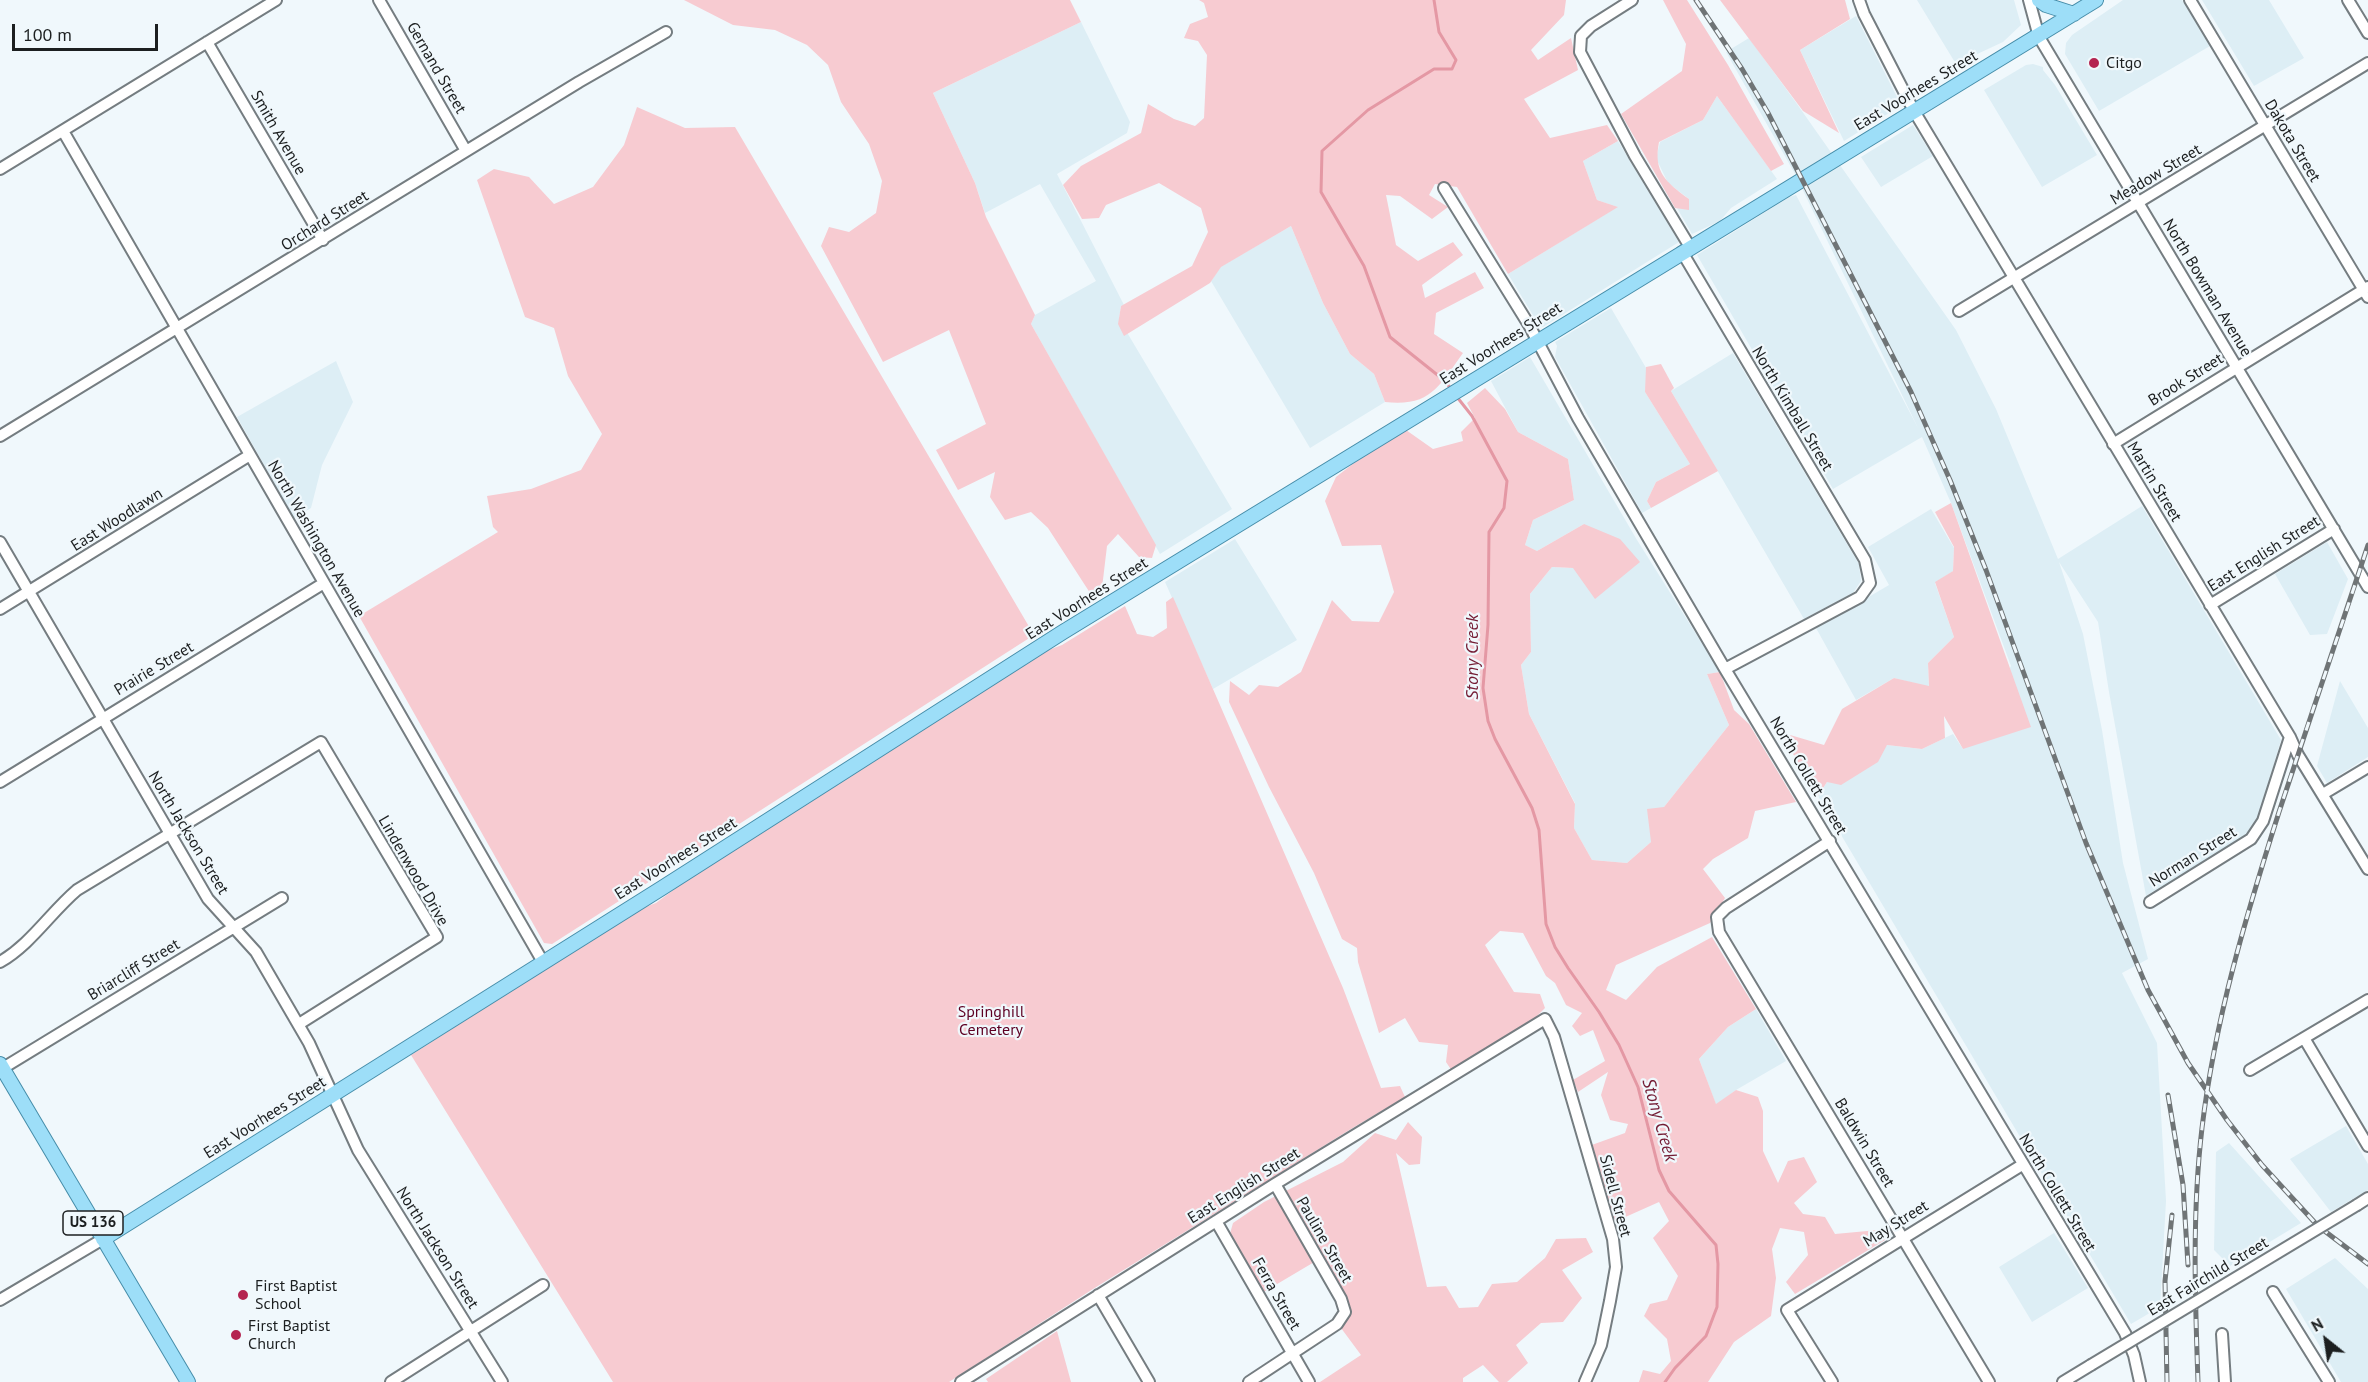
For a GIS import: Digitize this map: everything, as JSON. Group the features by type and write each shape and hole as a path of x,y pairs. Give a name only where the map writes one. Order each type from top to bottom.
{"main road":[{"path":"2039,0 2046,5 2074,14"},
{"name":"East Voorhees Street","path":"103,1239 1063,632 1686,249 2039,37 2096,0"},
{"name":"US 136","path":"1,1066 188,1382"}],"street":[{"path":"0,170 276,0"},
{"name":"Gernand Street","path":"379,0 466,151"},
{"name":"North Kimball Street","path":"1632,0 1591,26 1581,36 1580,52 1686,249 1865,560 1870,583 1860,597 1725,669"},
{"name":"Martin Street","path":"1859,0 1914,111 2368,869"},
{"name":"North Bowman Avenue","path":"2030,0 2039,37 2140,202 2368,587"},
{"name":"Dakota Street","path":"2190,0 2367,291"},
{"path":"2348,0 2368,33"},
{"name":"Orchard Street","path":"0,436 466,151 666,32"},
{"name":"Smith Avenue","path":"207,42 323,240"},
{"name":"Meadow Street","path":"1959,311 2368,63"},
{"name":"North Washington Avenue","path":"63,130 543,962"},
{"name":"North Collett Street","path":"1444,188 1537,341 1578,418 1725,669 2125,1333 2134,1355 2140,1382"},
{"name":"Brook Street","path":"2114,444 2237,367 2367,291"},
{"name":"East Woodlawn","path":"0,609 250,455"},
{"name":"East English Street","path":"2211,605 2334,529"},
{"name":"North Jackson Street","path":"0,542 208,899 256,952 299,1024 358,1150 502,1382"},
{"name":"Prairie Street","path":"0,782 324,583"},
{"name":"Norman Street","path":"2150,902 2251,839 2263,821 2290,737"},
{"name":"Lindenwood Drive","path":"169,835 321,742 437,937 299,1024"},
{"path":"2323,794 2368,767"},
{"path":"0,962 29,939 58,905 77,890 169,835"},
{"name":"Baldwin Street","path":"1830,841 1726,908 1717,917 1719,932 1989,1382"},
{"name":"Briarcliff Street","path":"1,1066 282,898"},
{"path":"2250,1070 2368,1000"},
{"name":"East English Street","path":"961,1382 976,1378 1098,1295 1545,1019"},
{"name":"Sidell Street","path":"1545,1019 1554,1037 1613,1239 1616,1267 1601,1345 1585,1382"},
{"path":"2304,1038 2368,1146"},
{"name":"May Street","path":"1832,1382 1787,1310 2022,1165"},
{"name":"Pauline Street","path":"1275,1184 1341,1299 1345,1312 1337,1324 1294,1354"},
{"name":"East Fairchild Street","path":"2063,1382 2368,1198"},
{"name":"Ferra Street","path":"1216,1221 1309,1382"},
{"path":"0,1300 103,1239"},
{"path":"391,1382 543,1284"},
{"path":"2273,1292 2329,1382"},
{"path":"1098,1295 1149,1382"},
{"path":"2222,1334 2225,1382"},
{"path":"1249,1382 1294,1354"}],"shaded area":[{"path":"1917,0 2014,0 2021,25 2003,42 1973,56 1959,69"},
{"path":"2123,0 2182,0 2210,46 2099,111 2065,54 2066,43 2072,35"},
{"path":"2202,0 2269,0 2304,58 2254,86"},
{"path":"1856,16 1897,97 1897,108 1844,141 1800,50"},
{"path":"1081,22 1130,122 1127,133 1057,174 1124,305 1121,306 1119,319 1232,509 1160,554 1031,324 1035,315 1096,281 1040,184 985,213 975,183 933,93"},
{"path":"1749,38 1956,330 1996,409 2058,559 2142,506 2281,740 2257,823 2247,834 2146,896 2098,622 2059,562 2083,634 2102,730 2123,863 2148,959 2122,973 2157,1043 2166,1201 2160,1307 2131,1324 1818,796 1827,782 1887,745 1922,749 1953,734 1963,749 2011,666 1951,503 1922,437 1833,489 1697,255 1789,197 1796,195 1918,428 1795,174 1726,52"},
{"path":"2033,64 2043,67 2097,155 2042,187 1984,90 2026,65"},
{"path":"1717,96 1777,179 1731,208 1720,221 1692,234 1677,208 1689,209 1689,199 1668,183 1656,158 1660,142 1703,120"},
{"path":"1913,125 1933,156 1881,187 1861,157"},
{"path":"1618,141 1679,242 1543,327 1539,325 1508,274 1617,207 1597,200 1583,161"},
{"path":"1291,226 1323,303 1350,354 1374,374 1385,402 1310,448 1211,281 1220,267"},
{"path":"1611,308 1649,373 1645,392 1690,464 1656,482 1647,501 1651,508 1642,513 1555,357 1557,346 1555,342"},
{"path":"1733,353 1859,564 1861,581 1853,593 1804,619 1671,391"},
{"path":"1530,357 1637,540 1720,672 1707,674 1729,725 1664,807 1651,842 1627,863 1592,860 1574,828 1575,803 1529,714 1521,665 1531,652 1530,594 1552,567 1573,568 1584,524 1537,551 1525,545 1533,520 1574,500 1568,459 1518,432 1491,381"},
{"path":"336,361 353,402 322,465 311,508 294,518 237,417"},
{"path":"1931,509 1954,548 1953,571 1935,583 1954,637 1928,663 1929,687 1894,678 1856,700 1816,628 1889,585 1868,547"},
{"path":"1235,539 1297,640 1213,689 1165,582"},
{"path":"2327,542 2348,579 2327,634 2310,635 2275,574"},
{"path":"2340,681 2368,728 2368,757 2327,783 2317,766"},
{"path":"1756,1009 1786,1061 1736,1090 1716,1105 1699,1059 1728,1027"},
{"path":"2346,1126 2368,1164 2368,1190 2331,1212 2290,1159"},
{"path":"2229,1143 2301,1223 2230,1266 2214,1250 2216,1152"},
{"path":"2054,1233 2088,1288 2032,1322 1999,1267"},
{"path":"2335,1258 2368,1289 2368,1382 2341,1382 2286,1289"}],"green space":[{"path":"684,0 1070,0 1081,22 933,93 975,183 986,217 1035,315 1031,324 1156,545 1152,558 1139,557 1118,534 1107,546 1102,588 1092,596 1048,528 1031,512 1005,520 990,497 995,472 958,490 936,450 986,424 949,330 883,362 821,246 829,227 849,232 876,213 882,181 869,144 841,102 828,65 807,45 775,30 733,25"},
{"path":"1199,0 1566,0 1564,15 1531,50 1538,60 1571,38 1578,70 1524,99 1550,138 1607,125 1618,141 1583,161 1597,200 1618,207 1508,274 1457,187 1435,184 1429,195 1448,207 1432,219 1400,196 1386,195 1396,245 1418,261 1453,242 1463,255 1422,285 1425,298 1475,272 1484,288 1436,313 1434,334 1463,353 1432,392 1413,401 1385,402 1374,374 1350,354 1323,303 1291,226 1221,267 1210,283 1124,336 1118,324 1121,306 1192,266 1208,232 1201,208 1159,183 1106,205 1099,218 1082,219 1063,185 1081,166 1141,133 1148,104 1174,119 1195,126 1204,118 1207,55 1198,41 1184,38 1190,24 1208,17 1204,3"},
{"path":"1663,0 1687,0 1728,65 1784,164 1771,171 1717,96 1703,120 1659,142 1660,169 1668,181 1689,199 1689,210 1675,208 1621,114 1682,71 1686,44"},
{"path":"1720,0 1845,0 1850,19 1800,50 1839,133 1803,111"},
{"path":"637,107 685,128 735,127 1034,635 552,944 544,943 359,616 498,532 493,527 487,496 531,489 581,470 602,434 568,376 554,328 525,317 477,180 494,169 529,177 554,204 593,187 624,145"},
{"path":"1661,364 1674,388 1671,391 1718,471 1651,508 1647,501 1656,482 1690,464 1645,392 1646,367"},
{"path":"1485,388 1505,409 1518,432 1568,459 1574,500 1533,520 1525,545 1537,551 1584,524 1620,539 1640,562 1595,599 1573,568 1552,567 1530,594 1531,652 1521,665 1529,714 1575,804 1574,828 1592,860 1627,863 1651,842 1647,809 1664,807 1729,725 1707,674 1720,672 1734,710 1749,724 1796,802 1755,811 1748,838 1713,859 1703,869 1725,898 1710,923 1616,965 1606,990 1626,1000 1657,967 1712,937 1756,1009 1728,1027 1699,1059 1716,1104 1736,1090 1758,1097 1763,1111 1763,1151 1778,1183 1788,1161 1804,1157 1817,1182 1794,1203 1803,1214 1825,1217 1835,1234 1878,1230 1885,1240 1795,1294 1786,1282 1808,1255 1804,1232 1780,1228 1772,1249 1776,1278 1771,1316 1734,1342 1708,1382 1639,1382 1643,1370 1660,1374 1671,1361 1667,1339 1644,1316 1650,1304 1667,1300 1678,1276 1653,1238 1669,1221 1659,1202 1612,1223 1589,1146 1625,1133 1628,1124 1610,1120 1601,1095 1608,1072 1578,1092 1573,1080 1605,1061 1593,1030 1580,1036 1572,1026 1582,1013 1566,1005 1555,983 1546,976 1523,933 1500,931 1485,945 1514,992 1540,994 1545,1008 1531,1022 1452,1071 1446,1062 1448,1045 1419,1042 1405,1018 1379,1033 1358,962 1357,948 1342,939 1314,873 1269,787 1229,702 1230,681 1249,695 1259,685 1278,687 1301,672 1332,600 1352,621 1379,622 1394,592 1381,545 1342,546 1325,501 1336,477 1406,430 1433,449 1463,441 1461,432 1475,418 1467,403"},
{"path":"1951,503 2031,727 1963,749 1944,716 1945,738 1922,749 1887,745 1878,762 1841,785 1827,782 1818,796 1780,732 1824,745 1842,709 1894,678 1929,686 1928,663 1954,637 1935,582 1953,571 1954,547 1935,512"},
{"name":"Springhill Cemetery","path":"1173,597 1343,988 1381,1088 1400,1086 1405,1097 1093,1289 949,1382 613,1382 411,1055 640,909 656,903 692,876 1046,651 1062,645 1125,606 1137,634 1153,637 1167,628 1166,602"},
{"path":"1408,1122 1422,1137 1420,1164 1409,1165 1396,1153 1427,1287 1446,1286 1459,1308 1478,1307 1492,1284 1517,1282 1545,1258 1556,1239 1586,1238 1593,1252 1562,1270 1582,1298 1563,1322 1541,1323 1516,1345 1528,1363 1507,1382 1499,1382 1483,1365 1463,1378 1463,1382 1320,1382 1361,1355 1341,1328 1350,1306 1321,1258 1262,1293 1229,1237 1233,1223 1264,1202 1343,1162 1375,1133 1396,1140"},
{"path":"1057,1331 1071,1382 988,1382 986,1379"}],"waterway":[{"name":"Stony Creek","path":"1434,0 1439,32 1456,60 1452,69 1434,69 1368,110 1322,151 1321,192 1364,266 1390,337 1445,381 1451,389"},
{"name":"Stony Creek","path":"1457,397 1472,416 1507,481 1504,508 1489,532 1488,625 1483,688 1488,721 1495,739 1532,808 1539,830 1546,924 1555,947 1619,1045 1638,1087 1659,1170 1669,1191 1716,1245 1717,1307 1706,1336 1675,1368 1665,1382"}],"railway":[{"path":"1696,0 1768,113 1911,392 1986,570 2086,843 2148,990 2188,1063 2227,1120 2262,1165 2318,1226 2368,1264"},
{"path":"2198,1382 2195,1287 2197,1191 2202,1128 2215,1047 2233,968 2267,851 2368,545"},
{"path":"2168,1095 2183,1185 2188,1265"},
{"path":"2167,1382 2165,1281 2172,1215"}],"place":[{"name":"Citgo","path":"2094,63"},
{"name":"First Baptist School","path":"243,1295"},
{"name":"First Baptist Church","path":"236,1335"}]}
